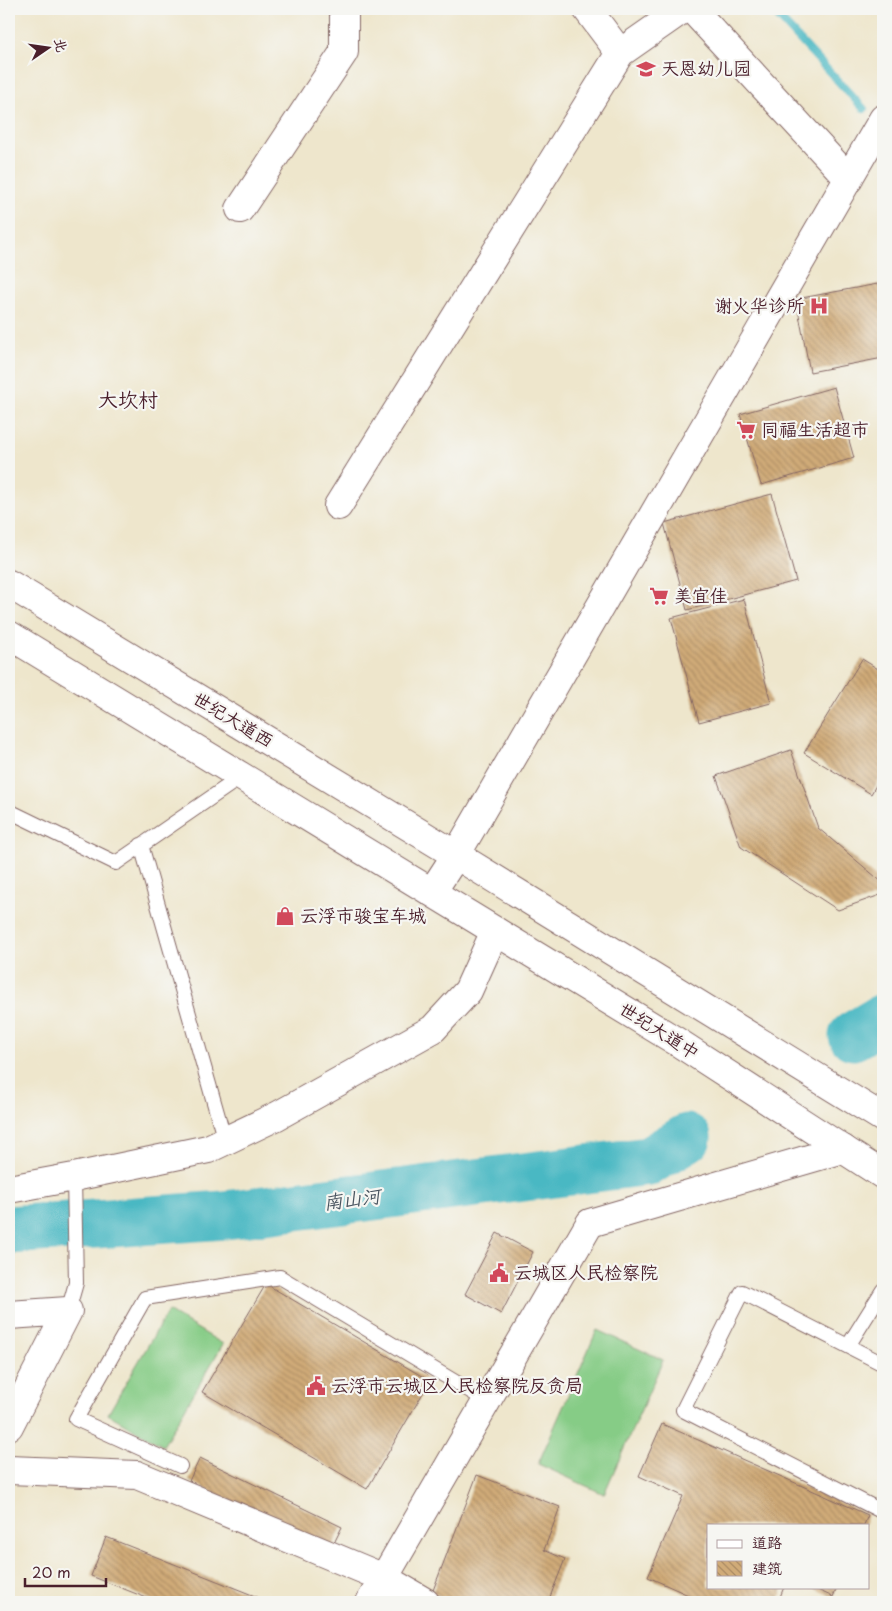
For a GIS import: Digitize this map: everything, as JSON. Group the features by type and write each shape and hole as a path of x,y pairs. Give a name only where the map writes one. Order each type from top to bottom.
{"street":[{"path":"240,209 344,52 344,9"},
{"path":"587,9 620,52"},
{"path":"338,506 620,52 683,9"},
{"path":"692,9 849,179"},
{"path":"9,635 432,892 456,855 883,119"},
{"name":"世纪大道西","path":"9,584 456,855"},
{"path":"456,855 883,1118"},
{"name":"世纪大道中","path":"432,892 668,1036 883,1175"},
{"path":"9,1188 74,1189 208,1150 277,1116 433,1029 468,991 495,931"},
{"path":"370,1602 590,1223 843,1149"},
{"path":"9,1315 68,1311"},
{"path":"9,1426 68,1311"},
{"path":"9,1470 137,1475 384,1578 426,1602"}],"lane":[{"path":"9,811 116,863 241,777"},
{"path":"141,845 225,1141"},
{"path":"68,1311 76,1283 74,1189"},
{"path":"180,1466 76,1419 145,1298 280,1277 488,1400"},
{"path":"848,1346 883,1290"},
{"path":"883,1364 742,1292 683,1410 883,1512"}],"green space":[{"path":"168,1311 223,1344 163,1446 108,1414"},
{"path":"597,1330 663,1360 604,1494 538,1464"}],"building":[{"path":"883,283 883,358 810,372 796,299"},
{"path":"834,387 854,458 761,485 740,414"},
{"path":"772,494 796,581 687,610 664,523"},
{"path":"744,599 771,703 699,722 671,618"},
{"path":"862,659 883,672 883,773 871,794 804,753"},
{"path":"791,750 818,828 883,883 883,894 838,910 741,847 716,776"},
{"name":"云城区人民检察院","path":"497,1233 533,1252 501,1314 465,1294"},
{"name":"云浮市云城区人民检察院反贪局","path":"266,1284 430,1381 367,1489 202,1392"},
{"path":"662,1424 868,1515 864,1524 707,1524 707,1588 784,1588 778,1602 704,1602 648,1577 683,1496 639,1476"},
{"path":"200,1458 342,1527 331,1549 189,1481"},
{"path":"477,1475 560,1507 544,1550 565,1559 548,1602 457,1602 432,1593"},
{"path":"106,1537 270,1602 157,1602 91,1576"},
{"path":"813,1588 837,1588 833,1597"}],"waterway":[{"path":"771,9 864,109"},
{"name":"南山河","path":"853,1036 883,1018"},
{"name":"南山河","path":"9,1230 225,1215 649,1161 687,1138"}],"place":[{"name":"天恩幼儿园","path":"646,69"},
{"name":"谢火华诊所","path":"819,306"},
{"name":"同福生活超市","path":"746,430"},
{"name":"美宜佳","path":"659,596"},
{"name":"云浮市骏宝车城","path":"285,916"},
{"name":"云城区人民检察院","path":"499,1273"},
{"name":"云浮市云城区人民检察院反贪局","path":"316,1386"}],"district":[{"name":"大坎村","path":"128,400"}]}
